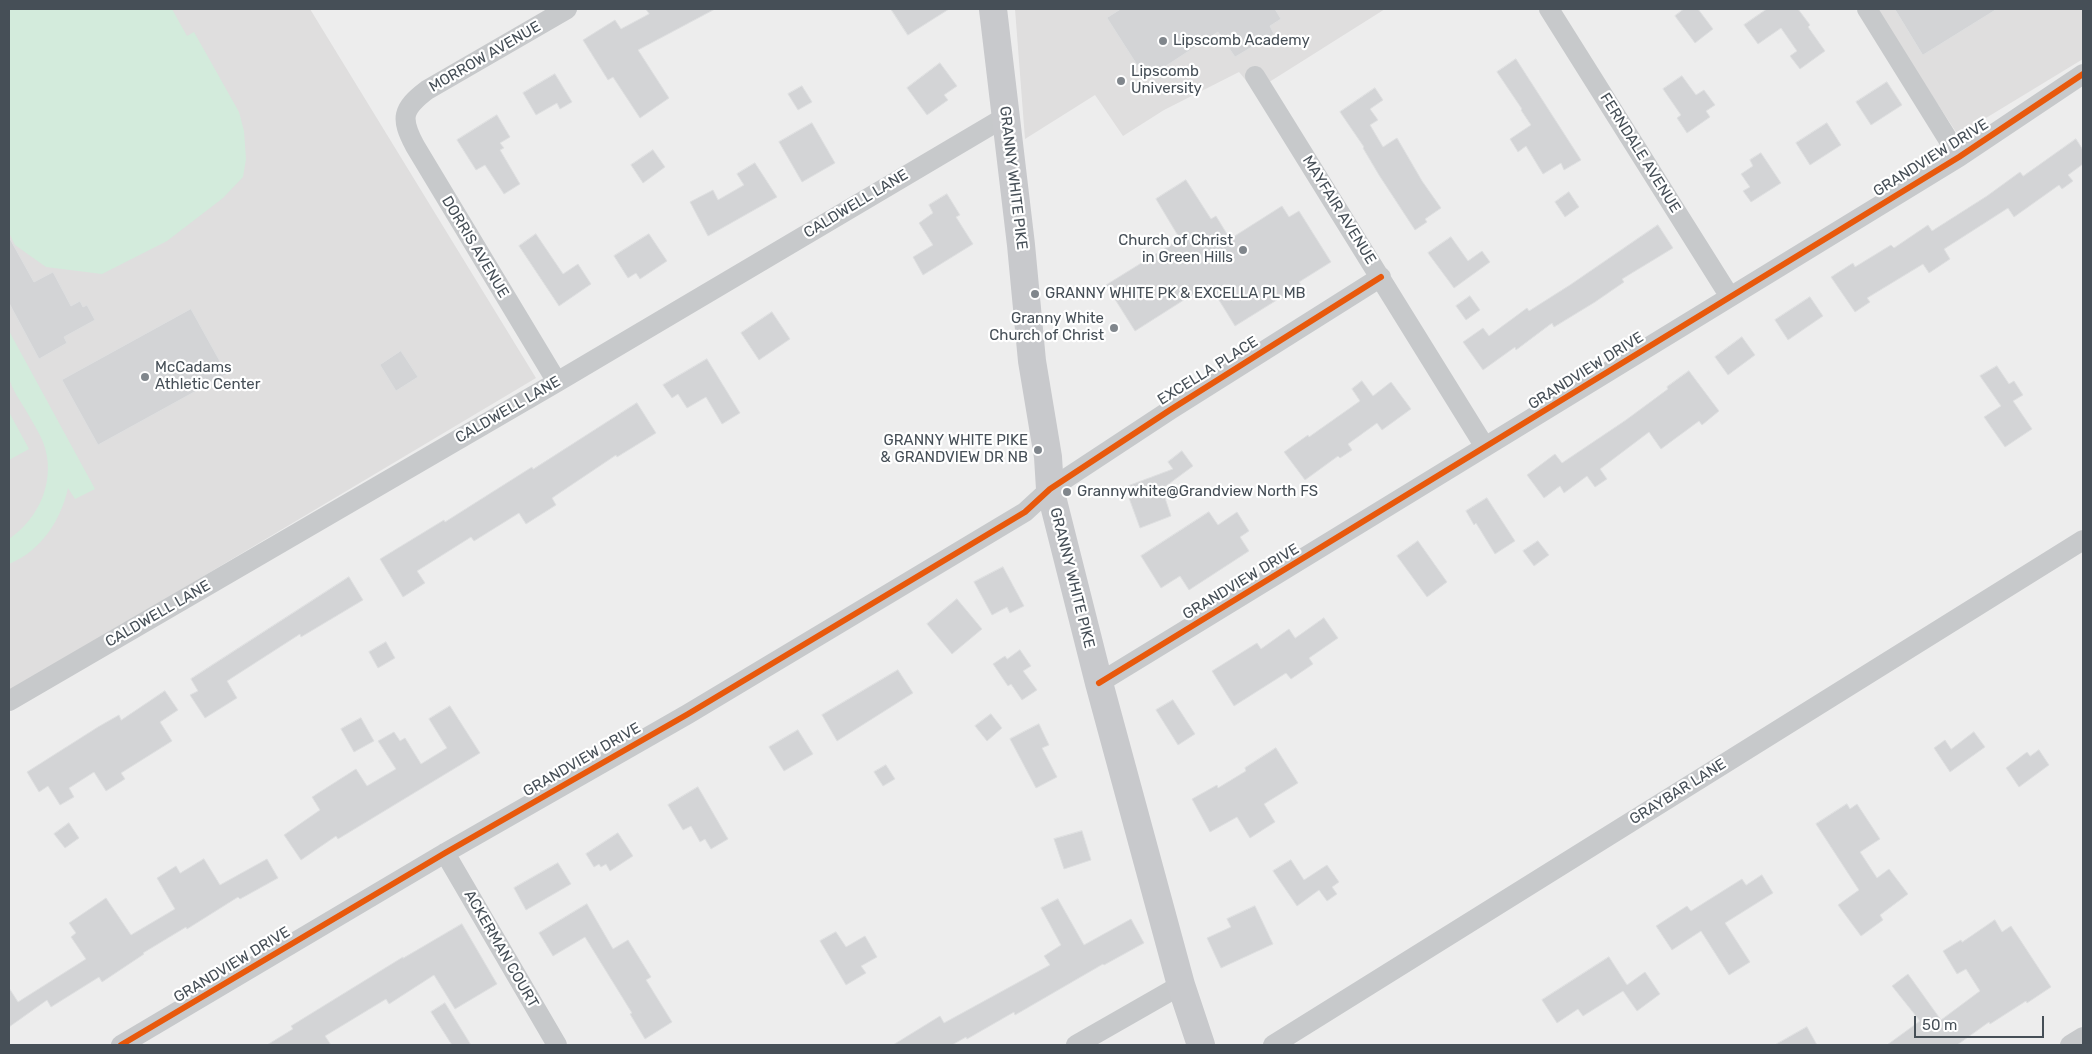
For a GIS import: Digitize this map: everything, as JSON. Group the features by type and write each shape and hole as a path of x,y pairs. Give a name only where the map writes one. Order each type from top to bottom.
{"main road":[{"name":"GRANNY WHITE PIKE","path":"993,9 1021,245 1032,361 1048,457 1050,490 1099,683 1181,985 1201,1045"}],"street":[{"name":"MORROW AVENUE","path":"406,109 427,90 567,9"},
{"name":"FERNDALE AVENUE","path":"1549,9 1730,297"},
{"path":"1867,9 1959,157"},
{"name":"GRANDVIEW DRIVE","path":"1099,683 1959,157 2083,74"},
{"name":"MAYFAIR AVENUE","path":"1256,76 1382,277 1485,447"},
{"name":"DORRIS AVENUE","path":"406,109 406,124 410,138 557,382"},
{"name":"CALDWELL LANE","path":"9,701 557,382 1005,117"},
{"name":"EXCELLA PLACE","path":"1050,490 1170,410 1382,277"},
{"name":"GRANDVIEW DRIVE","path":"121,1045 445,854 688,714 1017,517 1050,490"},
{"name":"GRAYBAR LANE","path":"1273,1045 2083,540"},
{"name":"ACKERMAN COURT","path":"445,854 557,1045"},
{"path":"1076,1045 1181,985"},
{"path":"2070,1045 2083,1037"}],"shaded area":[{"path":"9,9 310,9 536,378 9,692"},
{"name":"Lipscomb University","path":"1015,9 1385,9 1255,91 1239,72 1164,110 1123,136 1095,95 1025,139"},
{"path":"1875,9 2083,9 2083,59 1958,135"}],"green space":[{"path":"9,9 172,9 187,36 194,32 239,112 244,131 246,159 243,177 223,198 167,241 102,274 46,267 15,245 9,233"},
{"path":"9,331 95,489 75,499 68,488 60,512 48,533 31,551 9,564 9,539 20,530 37,509 47,483 48,469 43,442 10,382 8,371"},
{"path":"9,412 29,449 9,460"}],"building":[{"path":"646,9 715,9 638,50 669,98 640,118 613,77 608,80 583,40 615,20 621,29 649,14"},
{"path":"891,9 949,9 908,35"},
{"name":"Lipscomb Academy","path":"1121,9 1275,9 1281,19 1270,26 1274,34 1235,57 1218,32 1146,79 1107,18"},
{"path":"1684,9 1698,9 1713,29 1695,43 1675,16"},
{"path":"1767,9 1798,9 1825,51 1800,69 1790,56 1797,51 1781,28 1758,44 1744,25"},
{"path":"1895,9 1997,9 1923,55"},
{"path":"1516,59 1581,160 1564,170 1561,163 1543,174 1526,146 1518,152 1510,139 1531,125 1497,72"},
{"path":"940,63 957,86 944,95 948,100 927,115 907,88"},
{"path":"555,74 572,102 560,109 557,103 536,115 523,93"},
{"path":"1682,76 1696,95 1704,90 1715,105 1706,111 1710,117 1687,133 1677,118 1681,115 1663,89"},
{"path":"1887,82 1902,105 1871,125 1856,102"},
{"path":"802,86 812,102 798,110 788,94"},
{"path":"1375,88 1383,100 1370,109 1378,120 1370,125 1383,147 1397,138 1422,181 1441,208 1425,219 1427,222 1415,230 1340,112"},
{"path":"497,115 510,137 500,143 504,148 500,150 520,184 504,194 485,165 476,170 457,140"},
{"path":"812,123 835,163 802,182 779,142"},
{"path":"1827,123 1841,145 1810,165 1796,143"},
{"path":"2076,139 2083,150 2083,164 2068,175 2073,181 2062,189 2059,185 2014,217 2008,208 1944,249 1950,259 1929,273 1923,264 1867,298 1870,302 1855,312 1831,277 1853,263 1855,267 1891,245 1894,248 1928,225 1932,231 1987,196 2020,172 2023,176"},
{"path":"653,150 665,167 643,183 631,165"},
{"path":"1761,153 1781,183 1751,202 1743,191 1750,187 1741,174 1753,166 1750,160"},
{"path":"755,163 777,197 708,236 690,202 713,190 718,200 744,185 737,174"},
{"name":"Church of Christ in Green Hills","path":"1186,180 1211,219 1216,216 1230,239 1282,206 1289,217 1299,211 1331,262 1299,282 1301,285 1235,326 1209,284 1135,331 1106,285 1180,239 1156,199"},
{"path":"1569,192 1579,207 1565,217 1555,202"},
{"path":"947,194 960,215 956,217 973,244 923,275 913,257 933,245 919,223 933,213 929,205"},
{"path":"1658,225 1673,248 1622,279 1624,282 1595,302 1554,327 1552,323 1516,350 1515,347 1483,370 1463,342 1483,328 1489,336 1527,308 1529,311"},
{"path":"536,234 563,274 578,264 591,284 559,306 519,246"},
{"path":"649,234 667,261 640,279 636,273 628,278 614,256"},
{"path":"9,237 34,282 53,272 71,306 80,301 83,307 87,305 95,320 64,337 67,343 39,359 9,303"},
{"path":"1451,237 1468,261 1482,251 1490,262 1454,288 1428,253"},
{"path":"1470,296 1480,310 1466,320 1456,306"},
{"path":"1810,297 1823,316 1788,340 1775,320"},
{"name":"McCadams Athletic Center","path":"191,309 227,374 98,445 62,380"},
{"path":"772,312 790,339 759,360 741,333"},
{"path":"1742,337 1755,355 1728,375 1715,357"},
{"path":"401,351 418,377 396,391 380,365"},
{"path":"707,359 740,413 722,424 706,397 687,408 678,394 672,398 663,385"},
{"path":"1997,366 2009,384 2014,381 2023,395 2013,401 2032,429 2005,447 1984,417 2001,406 1980,376"},
{"path":"1689,371 1719,411 1702,425 1699,421 1661,449 1649,432 1600,469 1607,479 1595,487 1587,476 1564,493 1560,486 1544,498 1527,475 1555,454 1562,463 1626,420"},
{"path":"1362,381 1373,396 1391,382 1411,409 1382,430 1377,423 1348,444 1352,450 1340,458 1338,456 1305,480 1284,452 1360,401 1352,389"},
{"path":"637,403 656,433 617,457 616,455 552,498 556,505 526,524 519,513 474,541 471,537 417,571 425,583 403,597 380,559 444,520 445,522 532,467 533,469"},
{"path":"1182,451 1193,466 1162,489 1171,516 1140,528 1125,487 1173,469 1168,462"},
{"path":"1487,498 1515,541 1495,554 1476,523 1474,525 1466,511"},
{"path":"1209,512 1218,525 1237,512 1249,531 1240,537 1249,551 1189,590 1180,576 1161,588 1141,556"},
{"path":"1418,541 1447,582 1427,597 1397,556"},
{"path":"1538,541 1549,555 1534,566 1523,551"},
{"path":"1003,567 1024,606 1010,613 1007,607 992,615 974,582"},
{"path":"349,577 363,600 301,637 300,634 227,681 237,698 205,718 190,695 198,691 191,679"},
{"path":"957,599 982,629 952,654 927,624"},
{"path":"1324,618 1338,638 1309,658 1313,664 1291,679 1286,673 1234,706 1212,671 1257,643 1261,649 1289,629 1295,638"},
{"path":"386,642 395,658 378,668 369,652"},
{"path":"1020,650 1031,666 1023,671 1037,690 1022,700 1011,684 1008,686 993,664 1005,656 1007,659"},
{"path":"898,670 913,693 837,741 822,715"},
{"path":"165,691 178,710 160,722 172,741 121,773 125,779 106,791 94,772 69,788 74,797 60,805 48,786 39,792 27,772 98,727 119,715 121,720"},
{"path":"1173,700 1195,734 1178,745 1156,710"},
{"path":"450,706 480,753 338,839 336,836 301,860 284,835 320,810 312,797 356,769 367,786 396,769 378,741 394,732 400,741 405,738 421,764 447,748 429,719"},
{"path":"991,714 1002,728 987,741 975,726"},
{"path":"361,718 374,741 354,752 341,729"},
{"path":"1039,724 1049,745 1042,748 1057,777 1036,788 1010,739"},
{"path":"798,730 813,754 784,771 769,747"},
{"path":"1974,732 1985,747 1950,772 1934,748 1945,740 1951,749"},
{"path":"1276,748 1298,783 1264,804 1275,822 1250,838 1237,817 1210,832 1192,799 1217,785 1218,788 1246,771 1245,768"},
{"path":"2039,750 2049,765 2019,787 2006,768 2027,752 2030,756"},
{"path":"886,765 895,779 883,786 874,772"},
{"path":"698,787 728,839 711,849 705,839 700,842 691,826 683,830 668,805"},
{"path":"1847,804 1850,809 1857,804 1880,839 1860,852 1877,878 1889,869 1908,894 1880,915 1883,920 1861,936 1838,905 1859,890 1816,824"},
{"path":"69,823 79,838 65,848 54,834"},
{"path":"1082,831 1091,860 1064,869 1054,839"},
{"path":"618,833 633,856 610,871 606,864 601,867 599,864 594,867 586,854"},
{"path":"204,859 220,885 267,859 278,878 240,899 238,897 187,929 186,927 143,953 102,982 99,977 51,1007 47,1000 9,1027 9,988 18,1002 86,959 71,937 76,933 69,923 106,898 131,935 175,909 157,878 176,866 180,873"},
{"path":"1291,860 1304,880 1327,865 1339,882 1332,887 1337,894 1327,901 1319,890 1297,906 1273,871"},
{"path":"558,863 571,884 526,910 514,888"},
{"path":"1762,875 1773,893 1725,923 1750,962 1729,975 1701,931 1672,950 1656,926 1687,906 1691,911 1742,879 1746,885"},
{"path":"1058,899 1084,945 1131,919 1144,943 1103,964 1015,1015 1014,1012 967,1039 966,1037 952,1045 893,1045 940,1016 944,1023 1050,965 1044,956 1061,945 1041,908"},
{"path":"587,904 613,949 628,940 651,977 646,980 672,1022 645,1039 630,1014 632,1013 585,937 553,956 539,933"},
{"path":"1255,906 1273,944 1221,968 1207,938 1231,927 1227,919"},
{"path":"1995,920 2002,932 2011,926 2051,987 1990,1024 1989,1022 1957,1045 1887,1045 1920,1021 1892,986 1908,974 1941,1020 1980,991 1966,969 1957,974 1943,951 1961,940 1962,942"},
{"path":"462,924 497,984 455,1009 434,975 389,1004 386,999 325,1036 331,1045 267,1045 293,1029 291,1026 403,957"},
{"path":"836,932 846,947 865,936 877,957 861,966 866,973 846,985 820,941"},
{"path":"1609,957 1627,985 1645,972 1660,994 1637,1011 1623,991 1583,1016 1578,1009 1557,1023 1542,1000"},
{"path":"445,1003 471,1045 452,1045 431,1012"},
{"path":"1807,1027 1817,1045 1775,1045"}],"cycle path":[{"path":"1099,683 1959,157 2083,74"},
{"path":"121,1045 445,853 688,714 1025,512 1050,489 1170,410 1381,277"}],"place":[{"name":"Lipscomb Academy","path":"1163,41"},
{"name":"Lipscomb University","path":"1121,81"},
{"name":"Church of Christ in Green Hills","path":"1243,250"},
{"name":"GRANNY WHITE PK & EXCELLA PL MB","path":"1035,294"},
{"name":"Granny White Church of Christ","path":"1114,328"},
{"name":"McCadams Athletic Center","path":"145,377"},
{"name":"GRANNY WHITE PIKE & GRANDVIEW DR NB","path":"1038,450"},
{"name":"Grannywhite@Grandview North FS","path":"1067,492"}]}
